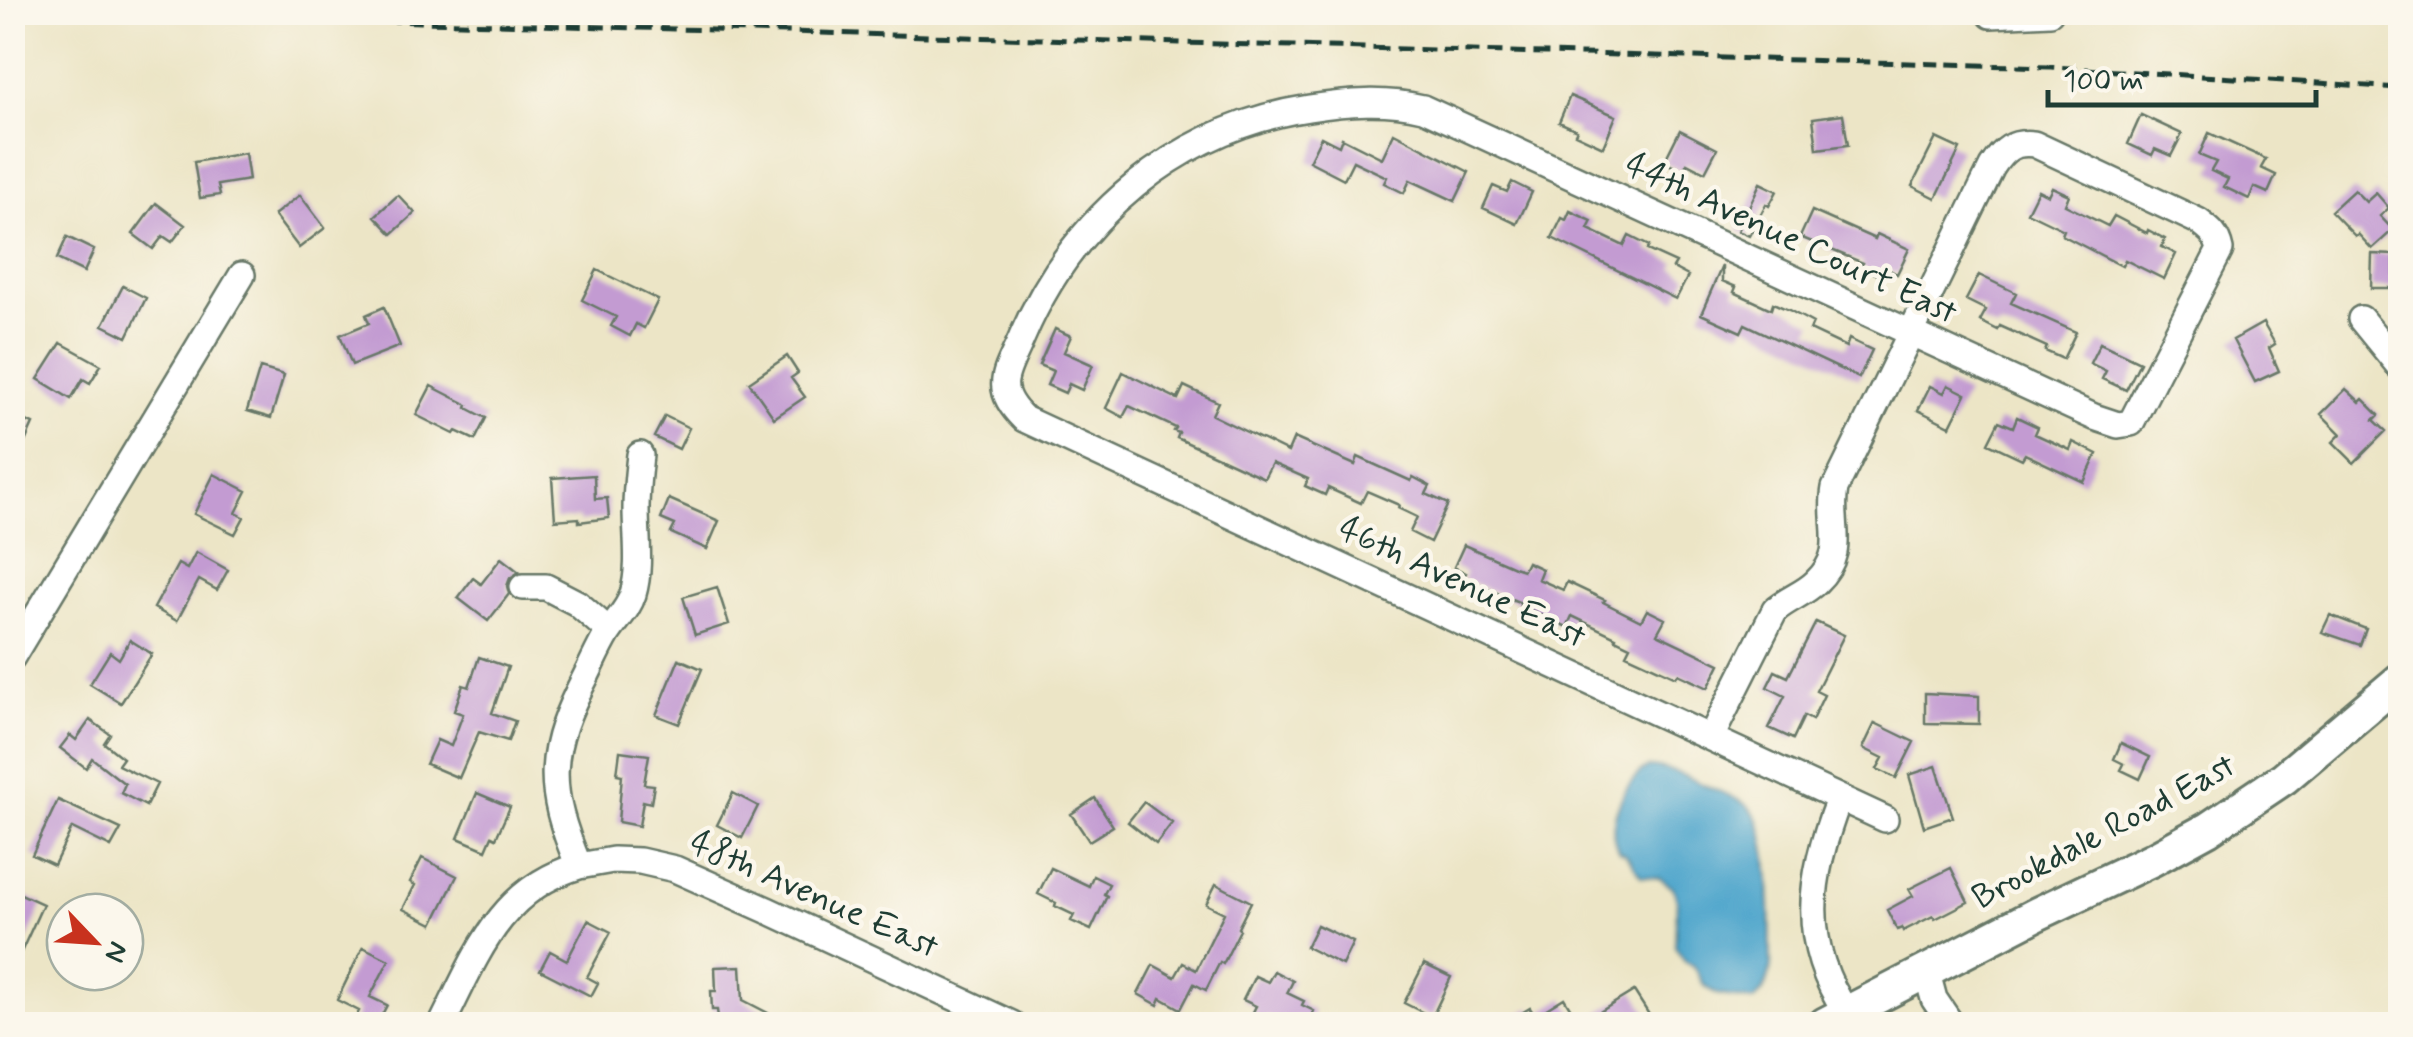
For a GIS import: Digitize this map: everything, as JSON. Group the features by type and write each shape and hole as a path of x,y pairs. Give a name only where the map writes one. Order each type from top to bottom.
{"main road":[{"name":"Brookdale Road East","path":"1836,1019 2208,829 2284,778 2400,680"}],"street":[{"path":"1991,16 2050,12"},
{"name":"44th Avenue Court East","path":"1013,406 1004,393 1004,380 1031,317 1054,276 1091,226 1174,157 1250,122 1290,111 1368,102 1396,102 1423,108 1912,334 2094,417 2118,424 2132,423 2220,250 2218,238 2198,222 2034,144 2012,145 1998,158 1912,334"},
{"path":"12,657 242,274"},
{"path":"2361,319 2400,367"},
{"path":"1712,737 1775,610 1818,581 1830,562 1837,536 1835,488 1912,334"},
{"name":"46th Avenue East","path":"1013,406 1024,419 1885,820"},
{"path":"579,866 556,800 556,758 572,702 609,631 627,609 638,574 636,504 640,455"},
{"path":"523,586 546,587 577,603 609,631"},
{"path":"1836,1019 1814,934 1815,880 1839,800"},
{"name":"48th Avenue East","path":"442,1024 500,917 538,883 562,871 613,860 675,869 1012,1024"},
{"path":"1927,973 1934,999 1951,1024"}],"water":[{"path":"1649,767 1679,774 1739,800 1750,808 1760,825 1769,886 1771,965 1766,985 1753,1001 1717,994 1704,985 1694,966 1686,962 1675,946 1677,900 1673,887 1659,878 1641,876 1629,858 1619,852 1614,835 1616,812 1633,780"}],"building":[{"path":"1570,96 1616,116 1603,147 1559,122"},
{"path":"1843,114 1848,145 1817,149 1813,118"},
{"path":"2141,115 2182,134 2171,156 2155,149 2152,155 2128,144"},
{"path":"1680,130 1717,149 1705,172 1687,163 1683,171 1664,162"},
{"path":"1394,133 1469,172 1455,201 1410,180 1404,193 1384,183 1387,177 1353,161 1344,179 1309,161 1321,137 1339,146 1342,138 1382,158"},
{"path":"2209,133 2266,159 2261,168 2276,175 2268,193 2254,187 2249,199 2224,187 2228,179 2211,171 2216,162 2199,155"},
{"path":"1936,138 1960,149 1936,198 1912,186"},
{"path":"245,153 249,180 218,185 220,195 200,198 194,162"},
{"path":"1512,182 1532,192 1517,224 1483,208 1493,186 1507,192"},
{"path":"1760,183 1777,191 1749,236 1738,231"},
{"path":"2052,187 2069,195 2065,205 2108,226 2114,216 2165,239 2162,247 2176,254 2164,279 2125,260 2122,266 2027,212 2038,190 2048,195"},
{"path":"2354,190 2366,202 2376,193 2389,208 2380,216 2393,230 2372,249 2331,211"},
{"path":"300,195 325,228 299,248 274,215"},
{"path":"398,195 415,213 392,234 375,216"},
{"path":"156,203 185,225 172,242 163,236 153,249 133,234"},
{"path":"1570,211 1592,221 1588,229 1624,246 1629,236 1649,246 1647,250 1676,263 1673,268 1688,276 1676,299 1552,238"},
{"path":"1812,211 1875,239 1877,234 1909,249 1897,274 1884,267 1880,276 1861,267 1863,263 1800,237"},
{"path":"67,237 94,250 84,272 57,259"},
{"path":"2372,254 2394,255 2394,288 2371,288"},
{"path":"1722,266 1722,281 1736,287 1734,292 1771,309 1773,303 1789,310 1813,323 1810,330 1846,347 1849,339 1872,350 1859,378 1745,324 1741,332 1701,314"},
{"path":"597,270 658,300 644,328 636,324 630,336 611,326 616,317 582,300"},
{"path":"1979,275 2016,293 2011,303 2076,332 2063,359 2045,351 2047,347 1980,321 1986,310 1966,300"},
{"path":"123,286 146,298 127,337 103,325"},
{"path":"384,307 400,346 352,365 340,335 369,323 366,315"},
{"path":"2263,323 2275,344 2269,348 2279,371 2255,382 2233,340"},
{"path":"1055,329 1071,336 1064,352 1093,365 1082,390 1069,384 1065,393 1047,385 1053,371 1039,365"},
{"path":"61,343 101,365 90,383 83,379 71,399 38,379"},
{"path":"2100,343 2140,362 2126,390 2102,379 2106,371 2090,363"},
{"path":"787,356 798,373 791,378 805,397 774,418 749,382"},
{"path":"260,368 284,375 271,418 247,411"},
{"path":"1123,372 1178,399 1184,386 1218,402 1212,415 1288,452 1294,438 1355,465 1358,457 1430,486 1426,494 1448,504 1430,542 1410,532 1417,517 1367,491 1361,503 1328,488 1325,495 1305,486 1308,479 1272,463 1264,478 1177,438 1176,428 1129,406 1123,417 1106,408"},
{"path":"1948,385 1966,394 1950,426 1918,410 1930,386 1944,393"},
{"path":"431,386 486,418 475,440 416,415"},
{"path":"2346,389 2379,415 2374,420 2386,431 2354,463 2333,442 2341,434 2321,414"},
{"path":"12,414 33,424 25,442 12,436"},
{"path":"665,416 689,428 679,449 654,437"},
{"path":"2017,417 2038,427 2035,434 2070,450 2073,442 2097,454 2084,482 2025,454 2022,459 1988,443 1999,421 2013,427"},
{"path":"214,474 247,491 236,513 244,517 235,534 194,514"},
{"path":"594,475 595,499 607,498 609,518 555,520 552,478"},
{"path":"669,499 719,521 707,549 671,533 675,525 661,519"},
{"path":"1464,545 1523,570 1527,562 1542,569 1538,579 1563,590 1567,582 1641,621 1647,610 1665,619 1657,634 1720,664 1708,688 1626,654 1630,646 1572,616 1567,627 1463,579 1466,573 1454,567"},
{"path":"196,552 228,570 217,590 199,580 177,621 154,608 178,564 187,569"},
{"path":"501,558 519,572 510,578 509,594 488,621 458,598 473,578 481,584"},
{"path":"717,587 729,624 695,635 683,597"},
{"path":"2330,615 2366,629 2360,645 2322,632"},
{"path":"1816,622 1844,635 1816,691 1824,695 1812,720 1804,716 1793,739 1769,728 1785,696 1767,687 1775,671 1788,677"},
{"path":"130,640 152,654 121,703 90,684 110,652 119,659"},
{"path":"479,657 508,667 492,713 515,721 508,741 479,732 459,778 426,764 437,740 451,746 463,714 454,711 463,685 469,687"},
{"path":"679,659 702,669 679,724 656,715"},
{"path":"1925,693 1979,696 1979,724 1925,723"},
{"path":"90,720 110,734 104,743 123,758 118,765 157,784 146,806 121,793 125,784 92,758 86,768 60,748 70,735 76,740"},
{"path":"1875,723 1914,742 1896,778 1877,769 1883,758 1863,748"},
{"path":"2121,743 2150,757 2140,779 2121,770 2124,764 2114,759"},
{"path":"620,751 649,755 644,784 654,785 651,803 643,801 639,826 618,822"},
{"path":"1936,766 1953,817 1924,827 1909,775"},
{"path":"477,793 510,807 486,850 458,838"},
{"path":"733,793 758,806 742,838 717,825"},
{"path":"1095,798 1113,826 1089,841 1071,814"},
{"path":"58,800 121,829 111,847 72,828 54,865 32,855"},
{"path":"1144,802 1172,823 1156,844 1128,822"},
{"path":"422,858 457,876 433,924 403,909"},
{"path":"1051,868 1089,886 1093,876 1109,884 1091,930 1071,921 1074,915 1038,894"},
{"path":"1951,868 1968,902 1935,919 1933,916 1903,931 1897,930 1887,910 1913,896 1909,889"},
{"path":"1216,884 1251,902 1223,964 1220,962 1206,990 1194,984 1181,1009 1161,998 1158,1005 1138,994 1153,965 1175,977 1183,963 1196,970 1224,913 1206,904"},
{"path":"12,890 43,904 12,972"},
{"path":"588,920 611,932 587,977 598,983 591,996 540,970 550,951 567,960"},
{"path":"1317,925 1353,942 1342,965 1306,947"},
{"path":"363,947 389,960 370,997 387,1005 377,1024 355,1019 359,1011 337,1000"},
{"path":"1424,964 1451,977 1432,1017 1404,1003"},
{"path":"741,966 743,1000 768,1013 762,1024 723,1024 725,1021 718,1017 717,1010 712,1010 715,967"},
{"path":"1274,971 1293,981 1287,993 1314,1011 1308,1024 1295,1017 1291,1024 1284,1024 1267,1016 1264,1022 1251,1016 1256,1006 1243,1000 1255,976 1268,982"},
{"path":"1634,991 1655,1024 1580,1024"},
{"path":"1564,998 1580,1024 1503,1024 1530,1008 1535,1016"}],"railway":[{"path":"62,12 2052,67 2400,88"}]}
